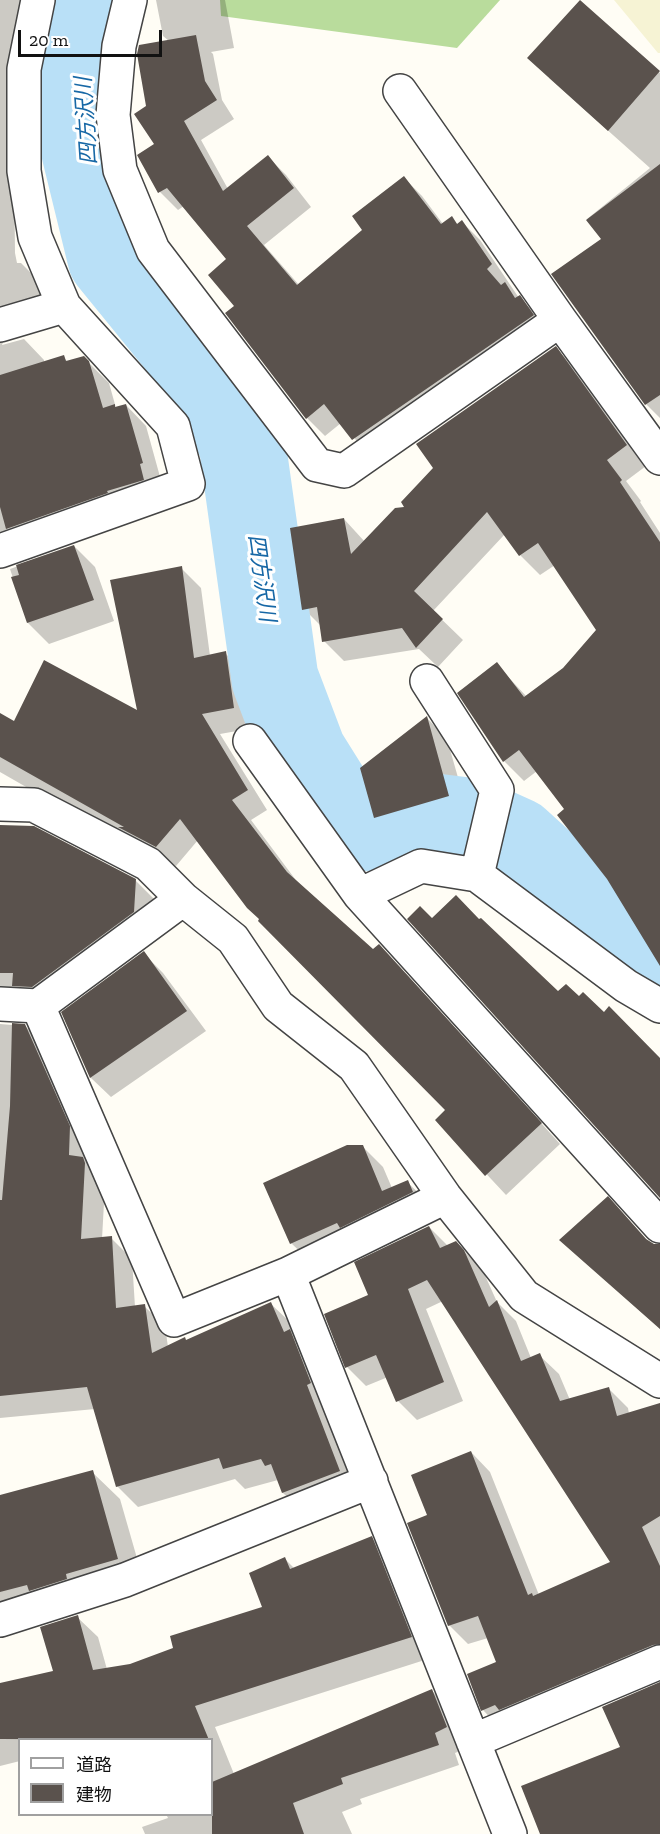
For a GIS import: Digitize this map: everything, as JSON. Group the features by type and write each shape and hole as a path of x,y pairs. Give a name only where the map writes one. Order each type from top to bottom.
{"street":[{"path":"0,551 188,484 173,426 64,306 35,237 24,171 12,69 38,0"},
{"path":"130,0 119,46 113,115 120,170 153,250 317,465 344,471 560,320"},
{"path":"400,92 660,458"},
{"path":"0,326 64,306"},
{"path":"427,681 497,790 477,875"},
{"path":"250,741 360,895 660,1226"},
{"path":"0,804 34,805 148,864 183,899 233,939 278,1006 354,1066 445,1197 524,1296 660,1381"},
{"path":"360,895 421,866 477,875 626,986 660,1006"},
{"path":"0,1004 38,1006 183,899"},
{"path":"38,1006 174,1320 288,1274 445,1197"},
{"path":"288,1274 510,1834"},
{"path":"0,1620 125,1580 371,1481"},
{"path":"474,1741 660,1662"}],"shaded area":[{"path":"614,0 660,0 660,53 658,53"}],"green space":[{"path":"220,0 500,0 457,48 221,16"}],"building":[{"path":"580,0 660,71 608,131 527,58"},
{"path":"196,35 205,81 217,100 184,121 223,191 268,155 294,188 247,226 297,285 362,230 352,216 404,176 441,224 452,216 457,224 462,220 492,264 487,269 501,285 505,282 515,298 520,295 534,315 352,440 324,404 306,419 225,313 234,306 208,275 226,259 167,188 158,193 137,155 154,144 134,114 146,106 137,54 139,45"},
{"path":"660,164 660,395 645,405 551,274 601,239 586,220"},
{"path":"556,346 627,445 607,460 660,542 660,966 607,879 557,815 564,809 519,750 503,762 457,693 497,662 524,697 563,668 596,630 538,543 519,556 487,512 414,591 443,619 416,648 402,628 322,642 317,607 302,610 290,528 344,518 351,554 395,508 404,507 401,502 433,468 416,444"},
{"path":"64,355 66,361 84,356 89,361 103,408 115,404 115,407 126,404 143,463 140,464 144,480 107,491 108,493 6,529 0,507 0,375"},
{"path":"74,545 94,600 27,623 11,577 19,575 16,565"},
{"path":"182,566 194,658 226,651 234,708 202,714 248,790 232,800 287,872 373,949 379,944 542,1123 485,1176 435,1120 445,1110 258,921 259,919 247,908 180,819 156,847 0,757 0,713 14,721 44,660 137,710 110,580"},
{"path":"427,716 449,796 374,818 360,768"},
{"path":"0,825 34,826 136,879 134,912 32,987 12,986 13,973 0,973"},
{"path":"456,895 558,991 566,984 579,996 583,992 604,1012 609,1006 660,1058 660,1198 407,919 420,906 432,918"},
{"path":"144,951 187,1011 90,1078 61,1012"},
{"path":"12,1023 25,1024 70,1126 69,1155 83,1157 85,1163 81,1239 112,1236 116,1308 145,1304 152,1353 271,1302 284,1332 290,1329 311,1383 307,1385 340,1471 282,1493 271,1464 265,1466 261,1459 223,1469 219,1458 116,1487 87,1387 0,1396 0,1200 2,1200 10,1106"},
{"path":"347,1145 363,1145 382,1191 408,1180 413,1192 340,1228 337,1223 290,1244 263,1183"},
{"path":"608,1196 646,1239 654,1244 660,1244 660,1329 559,1240"},
{"path":"429,1226 440,1248 456,1241 464,1250 489,1307 497,1300 521,1361 540,1353 560,1401 609,1387 617,1416 660,1403 660,1516 642,1527 660,1566 660,1644 499,1710 495,1705 481,1711 467,1674 496,1662 478,1616 448,1626 407,1523 427,1515 411,1475 471,1451 528,1595 532,1593 533,1596 610,1562 427,1280 408,1289 444,1382 396,1402 376,1355 345,1368 324,1314 368,1295 354,1262"},
{"path":"93,1470 118,1559 66,1574 67,1579 29,1591 27,1585 0,1592 0,1495"},
{"path":"372,1536 412,1637 195,1706 208,1738 0,1739 0,1683 53,1671 40,1627 78,1615 93,1670 130,1664 173,1648 170,1636 262,1607 249,1573 285,1557 290,1569"},
{"path":"660,1682 660,1834 540,1834 521,1786 620,1747 602,1707"},
{"path":"432,1689 447,1727 435,1733 439,1745 341,1778 343,1784 293,1803 304,1834 212,1834 213,1782"}],"waterway":[{"name":"四方沢川","path":"96,0 80,85 85,152 111,258 211,381 242,443 275,679 303,753 348,825 378,829 434,817 474,822 516,841 592,910 632,943 660,960"}]}
